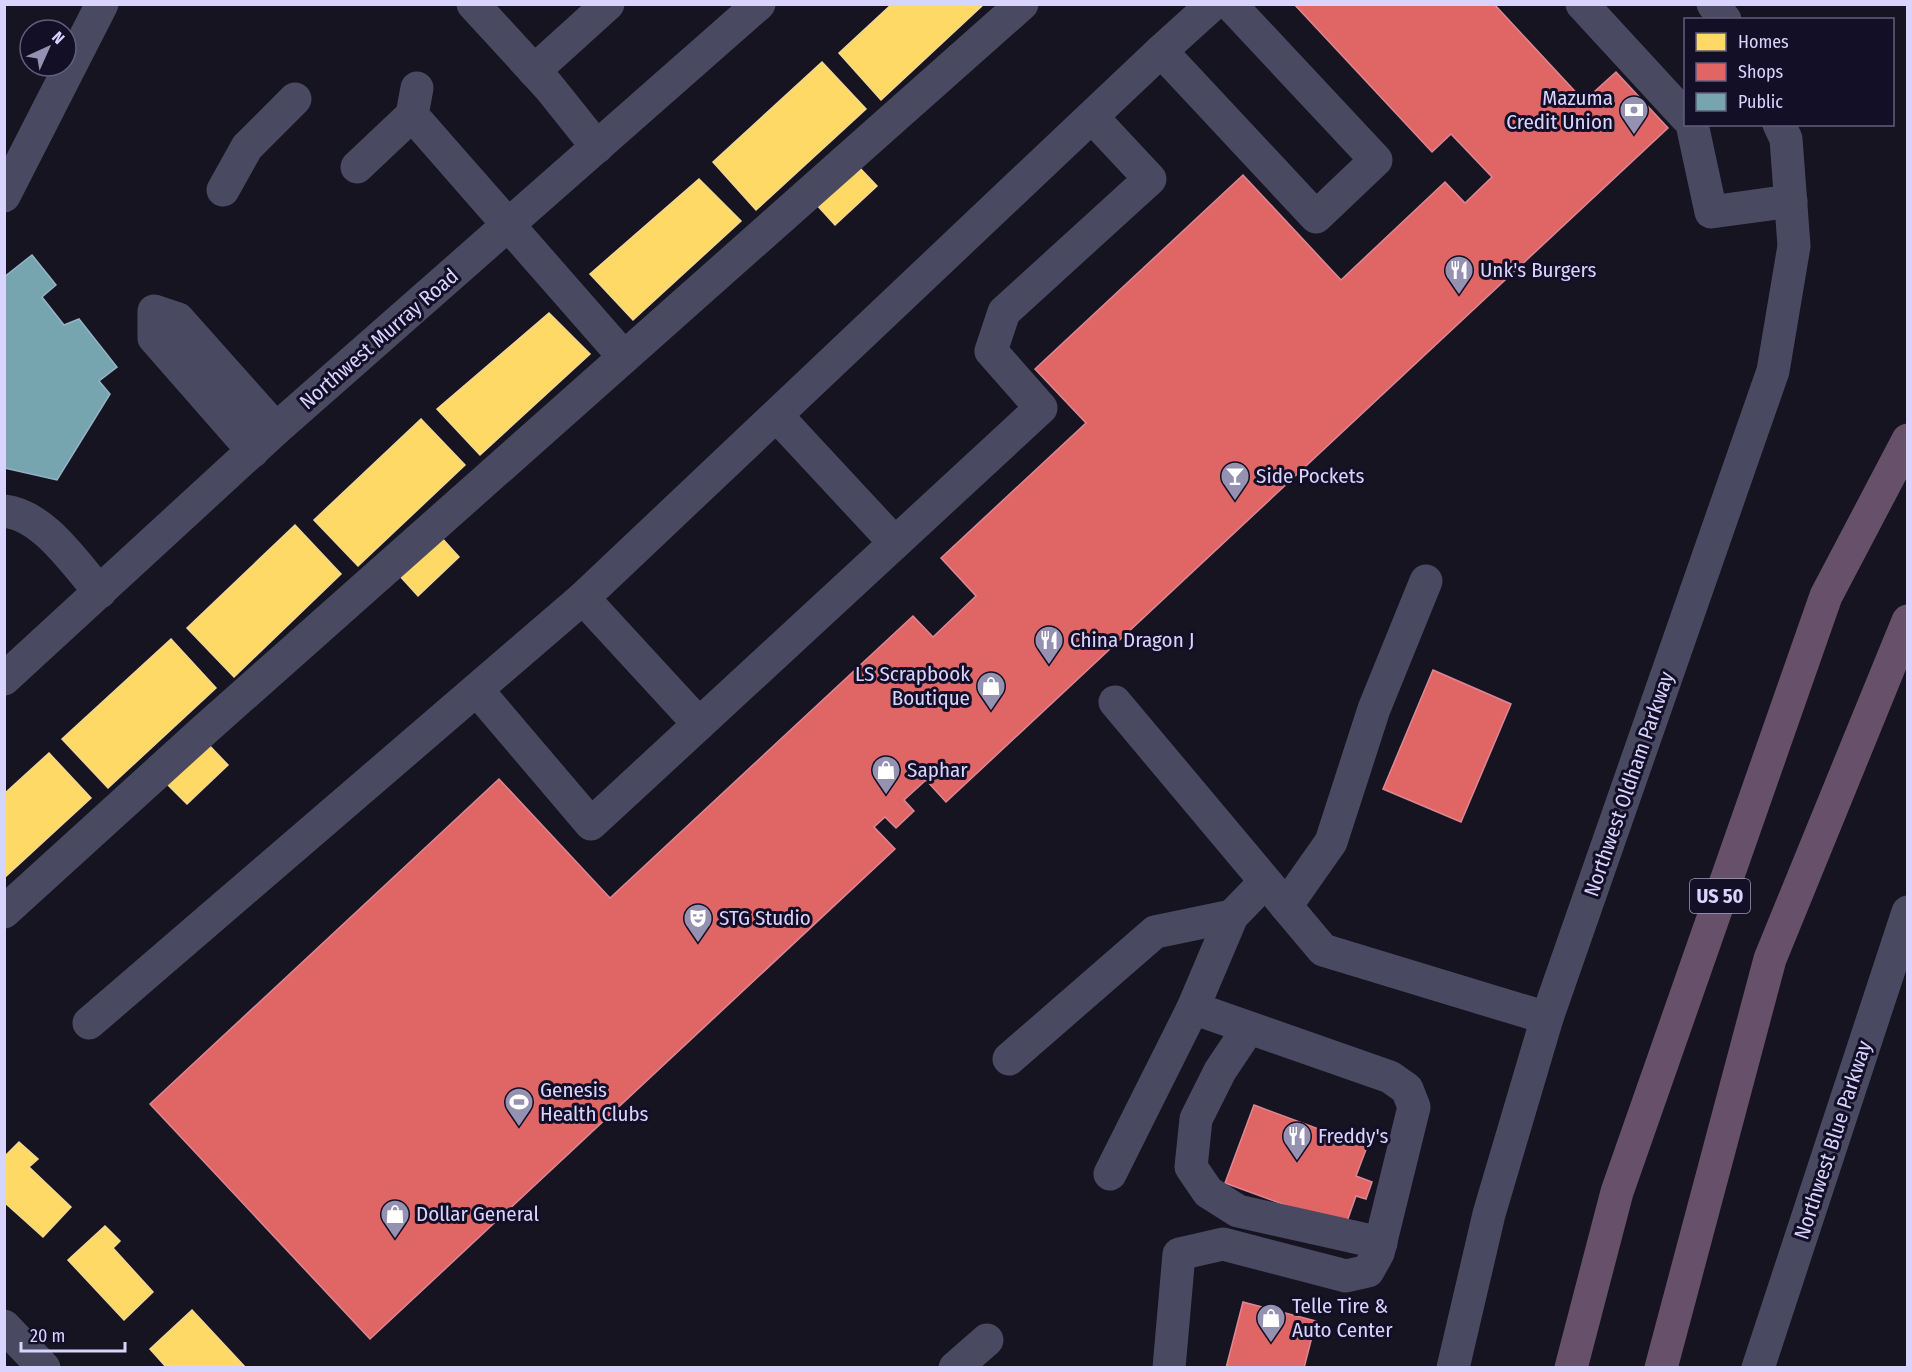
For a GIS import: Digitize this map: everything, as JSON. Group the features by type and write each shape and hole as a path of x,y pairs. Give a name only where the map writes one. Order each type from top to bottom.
{"highway":[{"name":"US 50","path":"1571,1368 1617,1192 1826,596 1908,440"},
{"path":"1661,1368 1770,959 1908,621"}],"street":[{"path":"4,196 102,4"},
{"path":"473,4 534,71 597,147"},
{"path":"534,71 608,4"},
{"name":"Northwest Murray Road","path":"4,679 265,440 759,4"},
{"path":"4,912 1022,4"},
{"path":"89,1023 582,598 1213,4"},
{"path":"1161,51 1316,217 1376,160 1230,4"},
{"path":"1582,4 1684,115"},
{"path":"1713,4 1724,18"},
{"path":"223,190 246,147 295,99"},
{"path":"357,168 415,102 509,225 624,357"},
{"path":"477,690 591,824 1041,408 991,351 1004,312 1150,179 1092,117"},
{"path":"1692,126 1711,212 1791,201"},
{"name":"Northwest Oldham Parkway","path":"1453,1368 1489,1214 1547,1018 1773,370 1794,246 1786,140 1780,126"},
{"path":"777,416 895,543"},
{"path":"4,511 17,513 43,529 100,592"},
{"path":"1286,906 1331,842 1374,709 1426,581"},
{"path":"582,598 699,724"},
{"path":"1115,702 1323,950 1547,1018"},
{"path":"1110,1174 1193,1008 1232,916 1265,882"},
{"name":"Northwest Blue Parkway","path":"1758,1368 1908,912"},
{"path":"1009,1059 1155,932 1232,916"},
{"path":"1169,1368 1179,1254 1223,1244 1346,1276 1368,1271 1381,1243 1414,1107 1407,1089 1390,1077 1193,1008"},
{"path":"1248,1029 1220,1071 1196,1119 1191,1167 1208,1192 1238,1211 1381,1243"},
{"path":"4,1326 44,1368"},
{"path":"955,1368 987,1340"}],"building: Homes":[{"path":"892,4 984,4 881,100 839,53"},
{"path":"822,62 866,109 756,210 713,162"},
{"path":"857,165 877,186 835,225 816,204"},
{"path":"699,179 741,221 633,320 590,274"},
{"path":"549,313 590,354 480,455 437,409"},
{"path":"421,419 465,465 358,566 314,520"},
{"path":"295,525 341,574 234,677 187,628"},
{"path":"440,536 459,557 418,596 399,575"},
{"path":"171,639 216,688 108,788 62,739"},
{"path":"207,743 228,765 187,804 166,783"},
{"path":"49,753 91,798 4,878 4,794"},
{"path":"19,1142 38,1159 29,1167 71,1207 43,1237 4,1202 4,1157"},
{"path":"105,1226 120,1241 113,1248 153,1292 124,1320 68,1260"},
{"path":"192,1310 246,1368 167,1368 150,1349"}],"building: Shops":[{"path":"1294,4 1494,4 1584,101 1616,72 1668,128 946,802 926,780 904,800 914,811 896,828 885,817 874,827 895,849 370,1339 150,1104 499,779 610,898 913,616 933,637 976,596 941,558 1086,423 1035,369 1243,175 1341,280 1445,182 1465,203 1492,177 1451,134 1432,152"},
{"path":"1433,670 1511,704 1461,822 1383,789"},
{"name":"Freddy's","path":"1254,1105 1367,1147 1356,1176 1372,1182 1366,1199 1356,1196 1345,1227 1225,1183"},
{"name":"Telle Tire & Auto Center","path":"1243,1302 1316,1321 1304,1368 1226,1368"}],"building: Public":[{"path":"32,255 56,285 42,297 64,325 79,319 117,367 99,381 110,394 57,480 4,468 4,277"}],"place":[{"name":"Mazuma Credit Union","path":"1634,136"},
{"name":"Unk's Burgers","path":"1459,296"},
{"name":"Side Pockets","path":"1235,502"},
{"name":"China Dragon J","path":"1049,666"},
{"name":"LS Scrapbook Boutique","path":"991,712"},
{"name":"Saphar","path":"886,796"},
{"name":"STG Studio","path":"698,944"},
{"name":"Genesis Health Clubs","path":"519,1128"},
{"name":"Freddy's","path":"1297,1162"},
{"name":"Dollar General","path":"395,1240"},
{"name":"Telle Tire & Auto Center","path":"1271,1344"}]}
